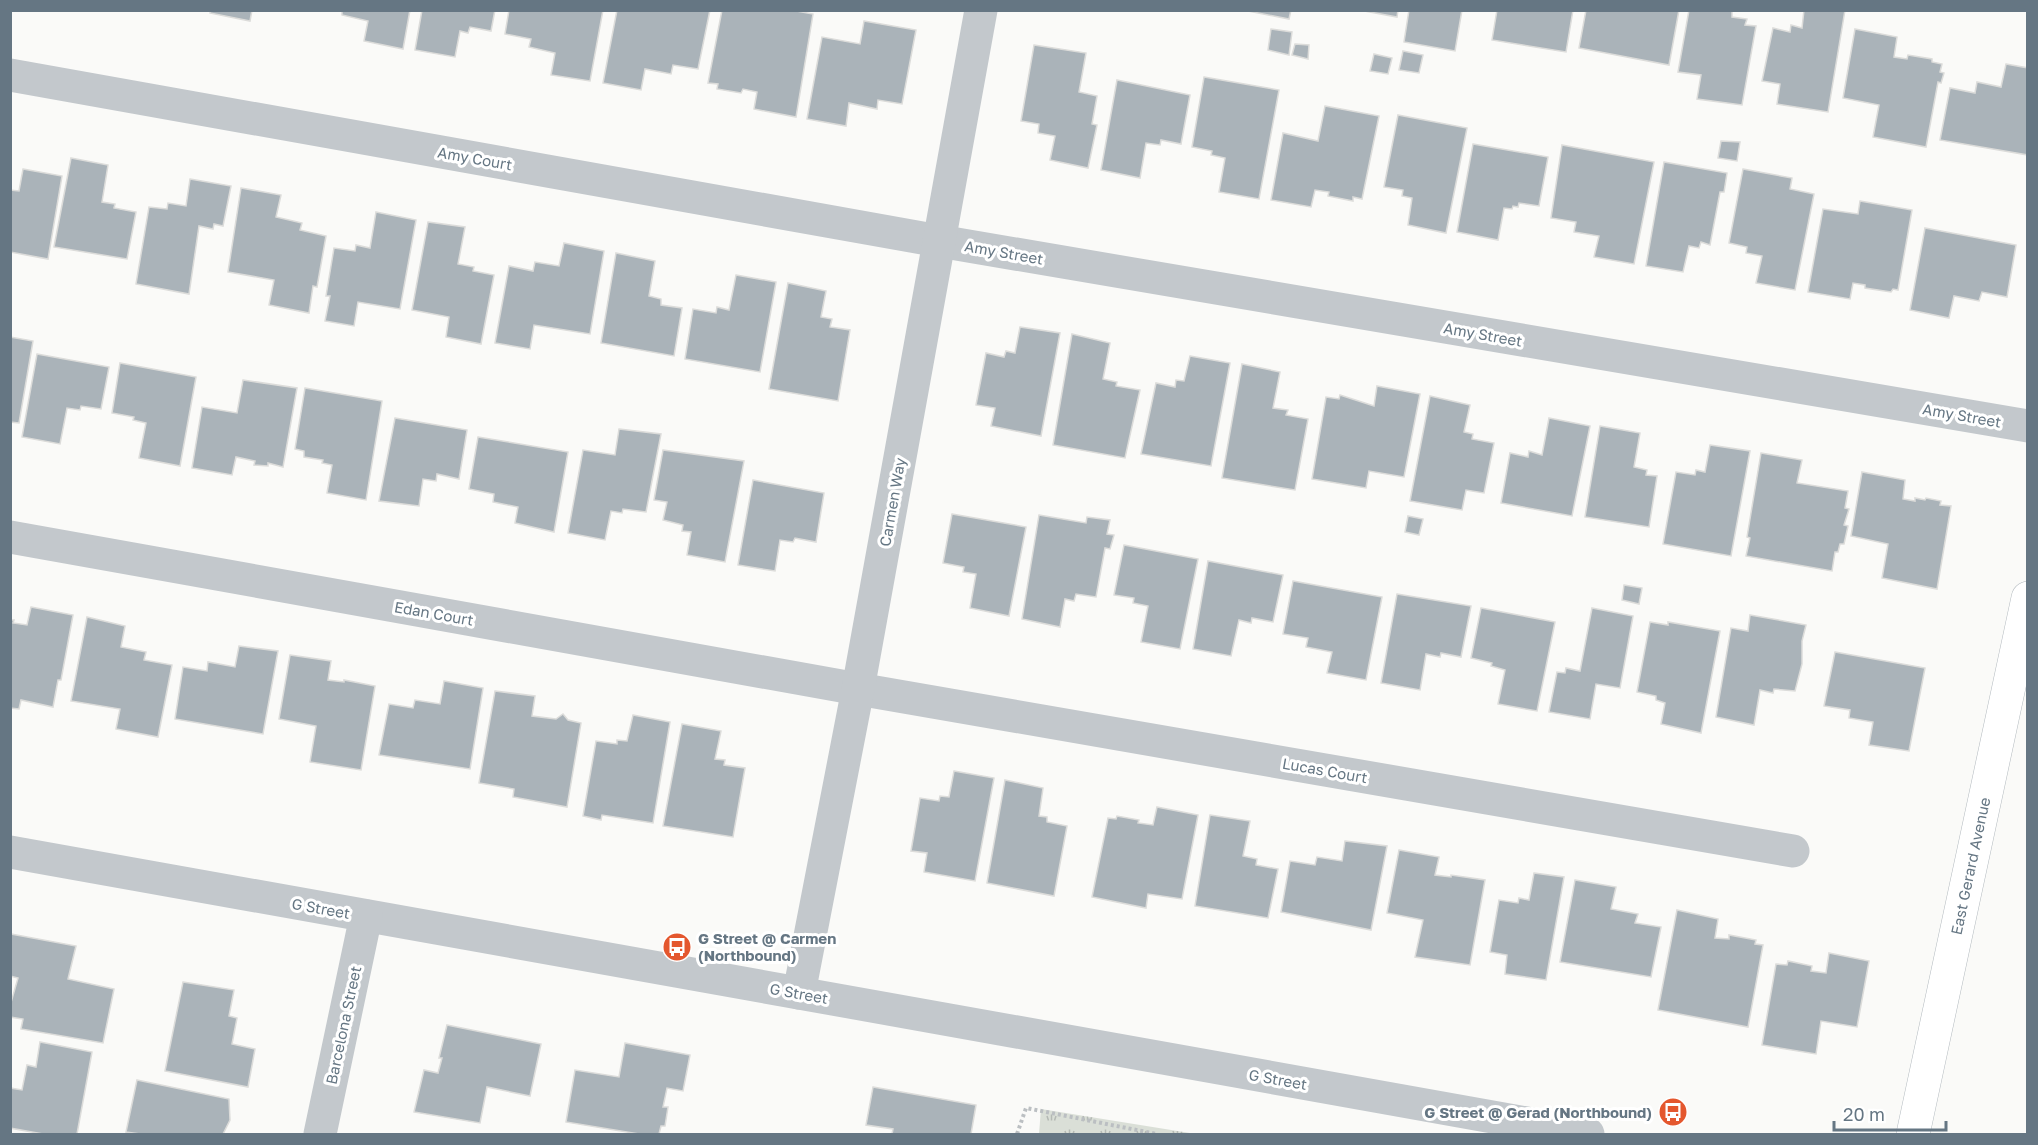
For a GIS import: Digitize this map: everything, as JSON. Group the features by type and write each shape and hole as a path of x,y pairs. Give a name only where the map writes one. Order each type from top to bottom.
{"street":[{"name":"Carmen Way","path":"799,993 858,689 981,10"},
{"name":"Amy Court","path":"10,75 939,241"},
{"name":"Amy Street","path":"939,241 2028,426"},
{"name":"Edan Court","path":"10,537 858,689"},
{"name":"East Gerard Avenue","path":"1913,1134 2028,598"},
{"name":"Lucas Court","path":"858,689 1793,851"},
{"name":"G Street","path":"10,852 1588,1134"},
{"name":"Barcelona Street","path":"320,1134 366,916"}],"path":[{"path":"1017,1134 1026,1108 1157,1134"}],"green space":[{"path":"1041,1109 1196,1134 1039,1134"}],"building":[{"path":"211,10 252,10 250,21 210,13"},
{"path":"342,10 410,10 403,49 364,41 368,21 342,15"},
{"path":"422,10 495,10 491,31 470,27 468,33 460,31 455,57 415,50"},
{"path":"509,10 603,10 590,81 551,75 555,53 529,47 531,39 505,34"},
{"path":"617,10 710,10 698,69 673,65 671,74 645,69 641,90 603,83"},
{"path":"722,10 791,10 813,14 796,117 754,109 757,92 743,89 741,93 717,89 718,84 708,83"},
{"path":"1243,10 1291,10 1289,19"},
{"path":"1359,10 1398,10 1397,17"},
{"path":"1409,10 1462,10 1455,51 1404,42"},
{"path":"1497,10 1573,10 1566,52 1492,40"},
{"path":"1586,10 1679,10 1669,65 1579,48"},
{"path":"1689,10 1732,10 1732,17 1747,19 1745,25 1756,26 1742,105 1697,99 1701,75 1678,72"},
{"path":"1804,10 1845,10 1828,112 1777,104 1780,84 1762,81 1773,28 1790,32 1791,25 1802,28"},
{"path":"864,21 916,30 902,104 878,100 877,109 849,103 846,126 807,119 822,37 860,44"},
{"path":"1271,29 1292,32 1289,55 1268,50"},
{"path":"1855,29 1897,37 1894,57 1907,59 1908,55 1932,59 1932,62 1942,64 1940,72 1944,73 1941,83 1938,82 1926,147 1873,137 1879,105 1843,98"},
{"path":"1295,44 1309,45 1308,59 1292,55"},
{"path":"1034,45 1086,53 1079,92 1097,96 1092,124 1097,125 1088,168 1050,160 1055,136 1038,133 1039,124 1021,121"},
{"path":"1403,51 1423,55 1419,73 1399,70"},
{"path":"1374,54 1392,58 1388,74 1370,71"},
{"path":"2006,64 2028,68 2028,155 1940,140 1950,88 1975,93 1977,82 2001,87"},
{"path":"1204,77 1279,90 1259,199 1219,192 1225,158 1211,155 1212,151 1192,147"},
{"path":"1117,80 1190,95 1181,144 1161,140 1160,145 1146,143 1140,178 1101,170"},
{"path":"1325,106 1379,116 1362,199 1353,197 1353,201 1328,196 1329,192 1315,190 1311,207 1271,200 1283,133 1318,141"},
{"path":"1398,115 1467,128 1446,233 1408,225 1412,198 1402,196 1403,190 1384,187"},
{"path":"1721,141 1740,142 1737,161 1718,158"},
{"path":"1473,144 1548,157 1539,206 1519,203 1518,207 1513,206 1512,209 1504,208 1498,240 1457,232"},
{"path":"1562,145 1654,162 1634,264 1594,257 1599,236 1574,232 1576,222 1551,218"},
{"path":"71,158 108,165 102,202 115,204 114,208 136,212 127,259 54,247"},
{"path":"1664,162 1727,173 1724,192 1720,192 1710,245 1701,242 1699,248 1689,246 1683,272 1646,266"},
{"path":"23,169 62,176 48,259 10,252 10,190 19,191"},
{"path":"1743,169 1792,178 1790,189 1814,194 1795,290 1756,283 1762,256 1746,253 1747,247 1729,243"},
{"path":"190,179 231,186 223,226 214,224 213,229 199,226 189,294 136,284 149,207 167,209 168,203 186,206"},
{"path":"241,188 281,195 276,217 302,223 300,230 326,236 317,287 313,286 309,313 269,305 274,280 228,272"},
{"path":"1860,201 1912,210 1898,290 1893,289 1891,292 1865,288 1865,285 1853,283 1850,299 1808,292 1823,209 1858,214"},
{"path":"376,212 416,220 400,309 358,302 354,326 325,321 330,296 326,296 334,248 355,251 356,245 370,248"},
{"path":"428,222 465,227 458,264 474,267 473,271 494,275 481,344 446,337 449,317 412,310"},
{"path":"1925,228 2016,245 2007,297 1982,292 1979,301 1954,296 1949,318 1910,310"},
{"path":"564,243 604,251 590,334 534,325 530,349 495,343 509,266 533,271 535,262 559,266"},
{"path":"616,253 655,261 649,296 661,299 661,305 682,308 674,356 601,343"},
{"path":"736,275 776,282 760,372 685,359 693,309 716,313 717,307 729,310"},
{"path":"788,283 826,291 821,317 832,319 830,327 850,330 838,401 769,389"},
{"path":"1020,327 1060,333 1041,436 991,426 995,408 976,405 986,353 1004,357 1006,351 1015,353"},
{"path":"1072,334 1110,343 1103,379 1117,382 1116,386 1140,390 1125,458 1053,445"},
{"path":"10,337 33,341 19,423 10,422"},
{"path":"37,354 109,367 101,409 81,406 80,410 67,408 60,444 22,437"},
{"path":"1190,356 1230,363 1211,466 1141,454 1156,383 1175,387 1176,380 1184,381"},
{"path":"120,363 196,377 180,466 139,458 146,423 133,420 134,417 112,413"},
{"path":"1242,364 1280,372 1273,408 1288,410 1286,415 1308,419 1295,490 1222,478"},
{"path":"243,380 297,388 283,467 268,463 268,466 254,465 255,461 236,457 232,475 192,468 202,407 237,413"},
{"path":"1377,386 1420,394 1404,477 1369,471 1366,488 1312,479 1326,397 1339,399 1340,395 1374,406"},
{"path":"305,388 382,401 366,500 327,493 332,465 322,463 323,460 304,457 304,451 295,449"},
{"path":"1430,396 1470,405 1464,432 1473,434 1472,439 1494,443 1484,493 1466,490 1462,510 1410,501"},
{"path":"395,418 467,430 459,479 437,474 436,481 423,479 419,506 379,501"},
{"path":"1549,418 1590,426 1572,516 1501,503 1510,453 1528,457 1529,451 1542,455"},
{"path":"1600,426 1640,433 1634,467 1647,470 1646,475 1657,476 1649,527 1585,517"},
{"path":"619,429 661,434 646,512 623,509 622,513 611,511 605,540 568,533 583,450 615,455"},
{"path":"478,437 568,452 554,532 515,523 518,507 493,502 494,494 469,489"},
{"path":"1710,445 1750,451 1731,556 1663,544 1676,472 1695,475 1696,470 1705,472"},
{"path":"663,450 744,461 725,562 687,555 691,532 682,531 683,525 663,520 667,502 654,500"},
{"path":"1761,453 1802,460 1797,483 1848,491 1845,508 1849,509 1844,525 1848,526 1844,544 1840,544 1838,552 1835,552 1832,571 1746,556"},
{"path":"1862,472 1905,480 1903,499 1915,501 1915,498 1925,500 1926,498 1941,501 1940,505 1951,506 1937,589 1882,578 1888,544 1851,536"},
{"path":"753,480 824,493 816,542 795,538 793,542 780,540 775,571 738,565"},
{"path":"952,514 1026,527 1009,616 970,608 976,574 963,572 964,567 943,563"},
{"path":"1039,515 1086,523 1087,517 1110,520 1107,534 1114,535 1110,549 1105,548 1096,597 1076,594 1074,601 1065,599 1060,627 1022,619"},
{"path":"1408,516 1423,519 1419,535 1405,532"},
{"path":"1124,545 1198,559 1180,649 1141,642 1148,606 1133,603 1134,598 1114,595"},
{"path":"1208,561 1283,575 1273,622 1252,618 1251,623 1239,620 1231,656 1193,649"},
{"path":"1293,581 1382,597 1366,680 1327,673 1332,652 1306,647 1308,638 1283,634"},
{"path":"1624,585 1642,588 1639,604 1622,600"},
{"path":"1397,594 1471,606 1461,657 1441,653 1440,657 1426,654 1420,690 1381,683"},
{"path":"31,607 73,615 61,680 58,680 53,707 21,700 19,709 10,708 10,620 14,620 13,623 27,625"},
{"path":"1481,608 1555,622 1537,711 1498,704 1505,670 1491,666 1492,663 1471,658"},
{"path":"1592,608 1633,616 1620,688 1596,684 1590,719 1549,712 1557,672 1565,673 1566,668 1580,671"},
{"path":"1750,615 1806,625 1802,641 1802,664 1795,691 1774,689 1773,693 1760,690 1754,725 1716,717 1731,628 1748,631"},
{"path":"87,617 125,626 121,647 146,652 144,660 172,665 158,737 116,729 120,709 71,701"},
{"path":"1650,622 1668,625 1668,622 1720,631 1701,733 1661,724 1665,703 1656,700 1656,696 1637,692"},
{"path":"239,646 278,651 263,734 175,719 183,667 207,671 208,662 235,667"},
{"path":"1835,652 1925,668 1909,751 1869,745 1873,722 1849,718 1850,710 1824,706"},
{"path":"290,655 331,661 328,680 344,682 344,680 375,686 361,770 310,762 316,726 279,719"},
{"path":"444,681 483,688 470,769 379,755 389,704 413,708 415,700 440,704"},
{"path":"495,691 535,696 532,716 556,719 563,714 568,720 581,723 567,807 513,797 514,789 479,783"},
{"path":"633,715 670,722 653,823 602,815 601,820 583,816 596,741 617,744 617,740 627,741"},
{"path":"682,724 721,731 715,759 725,760 724,765 745,768 733,837 663,826"},
{"path":"954,771 994,778 975,881 924,872 927,853 911,851 920,798 939,801 940,796 949,797"},
{"path":"1005,780 1043,788 1039,816 1047,817 1047,822 1067,826 1054,896 987,883"},
{"path":"1157,807 1198,815 1182,899 1148,894 1146,908 1092,897 1108,818 1116,819 1117,816 1153,825"},
{"path":"1210,815 1250,821 1243,856 1257,859 1256,865 1278,869 1268,918 1195,906"},
{"path":"1345,841 1387,846 1371,930 1281,912 1290,861 1315,865 1317,857 1342,861"},
{"path":"1399,850 1439,857 1435,875 1485,880 1470,965 1415,957 1423,920 1387,913"},
{"path":"1534,873 1564,877 1546,980 1505,974 1507,955 1490,952 1499,900 1518,903 1519,898 1529,900"},
{"path":"1575,880 1616,887 1611,909 1638,914 1635,923 1661,927 1651,977 1560,962"},
{"path":"1677,910 1718,919 1715,938 1729,939 1729,935 1756,940 1755,944 1763,945 1748,1027 1658,1010"},
{"path":"11,934 76,946 68,979 114,989 103,1043 21,1029 23,1019 10,1017 10,1006 18,978 10,976"},
{"path":"1829,953 1869,961 1857,1027 1821,1021 1816,1054 1762,1045 1776,964 1787,965 1788,961 1812,966 1811,971 1826,973"},
{"path":"183,982 234,990 229,1016 237,1018 232,1044 255,1049 248,1087 165,1071"},
{"path":"447,1025 541,1044 530,1096 487,1087 480,1123 414,1112 424,1070 438,1073"},
{"path":"40,1042 92,1052 77,1134 43,1134 10,1128 10,1088 22,1090 27,1065 36,1067"},
{"path":"625,1043 690,1055 683,1091 667,1088 663,1107 668,1107 665,1126 661,1126 659,1134 639,1134 566,1122 575,1070 619,1077"},
{"path":"137,1080 229,1099 230,1120 223,1134 126,1132"},
{"path":"873,1087 976,1105 971,1134 892,1134 893,1129 866,1125"}],"place":[{"name":"G Street @ Carmen (Northbound)","path":"677,947"},
{"name":"G Street @ Gerad (Northbound)","path":"1673,1112"}]}
